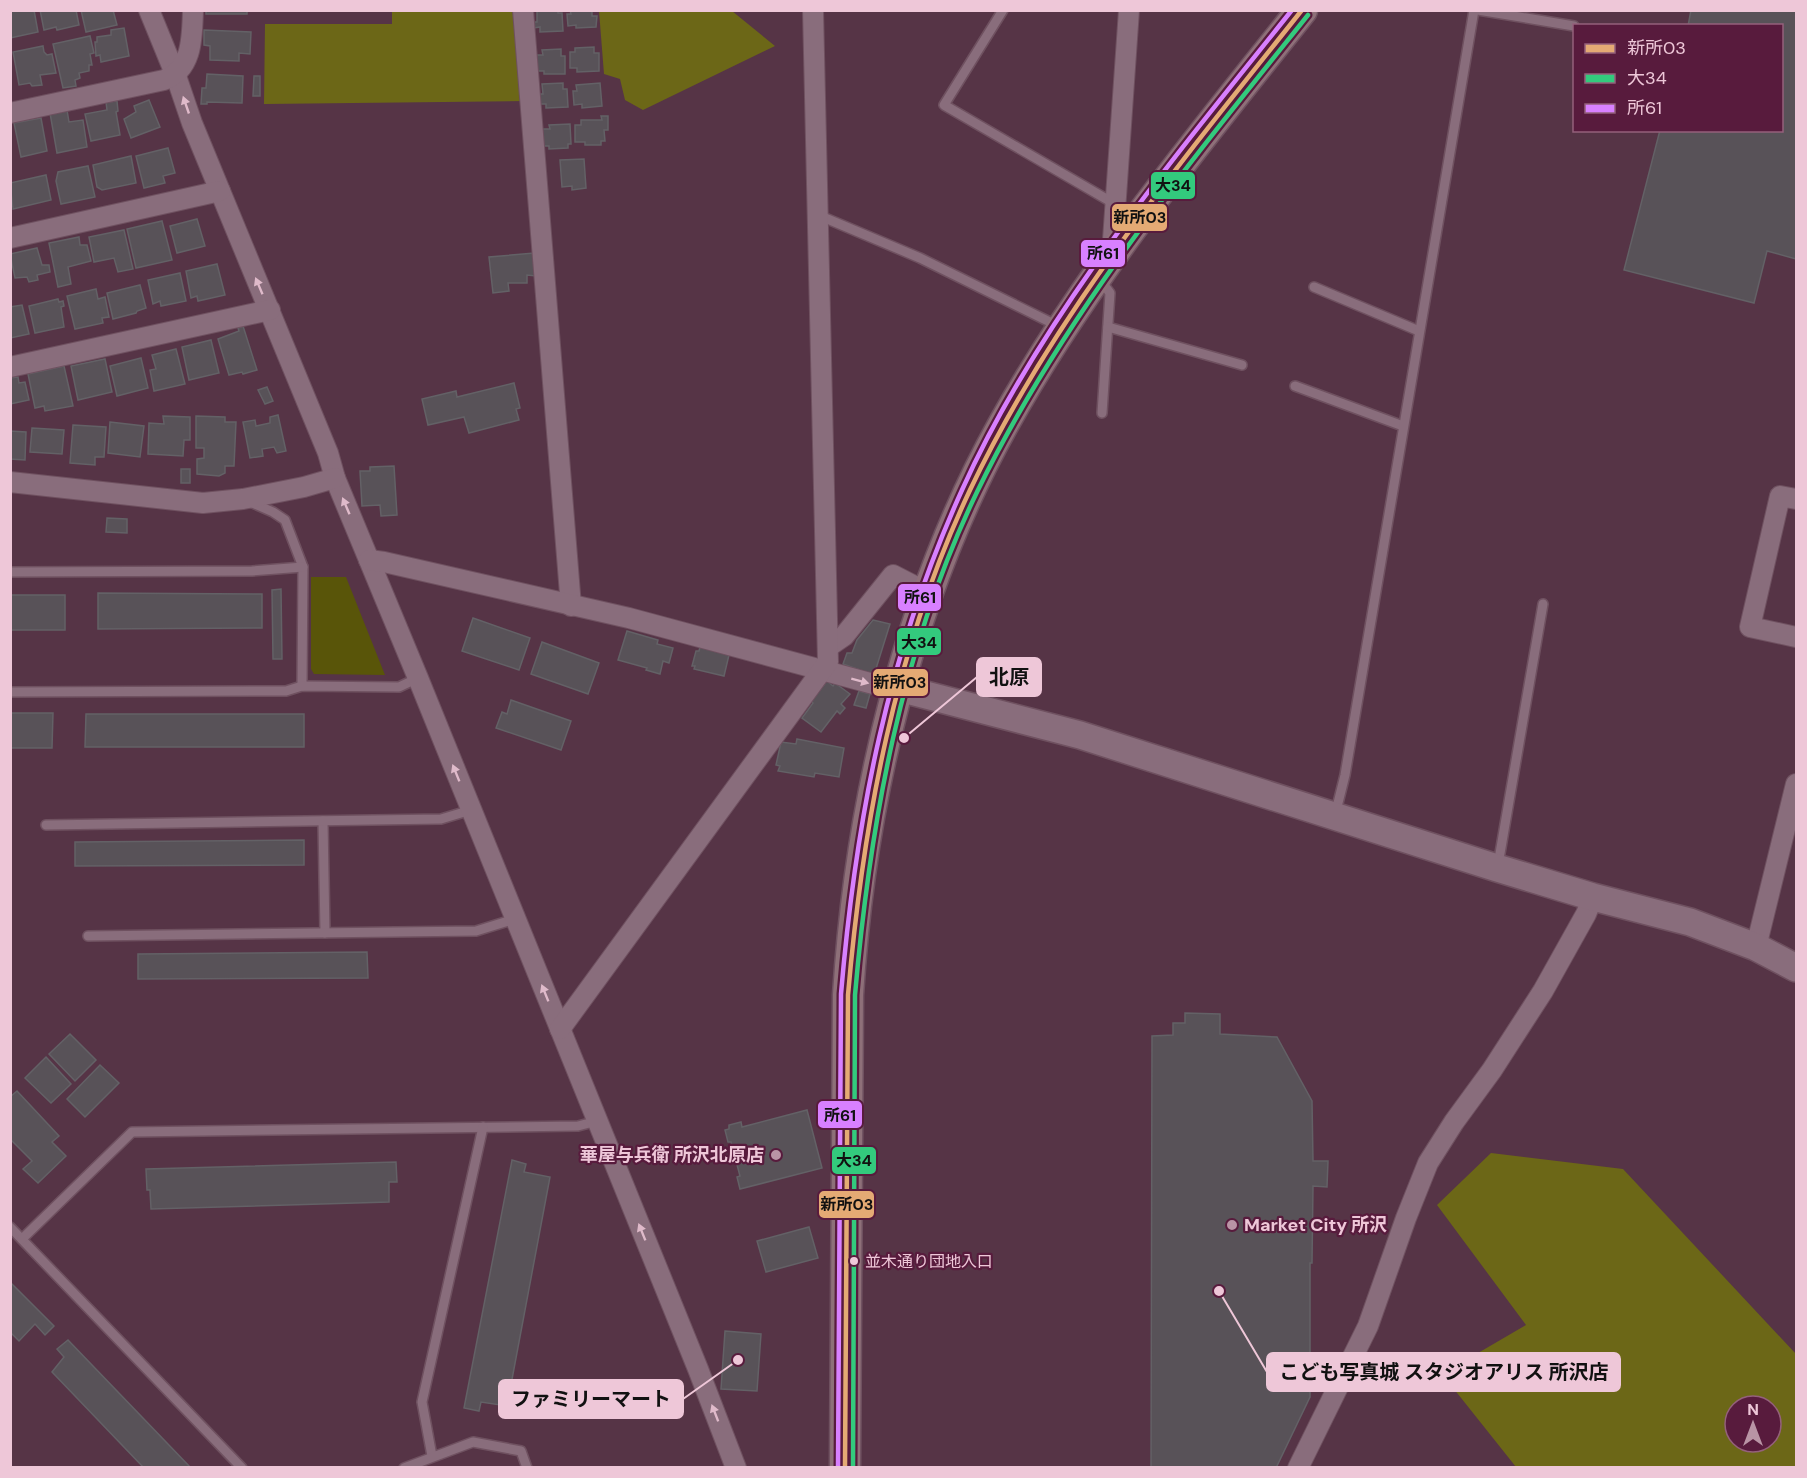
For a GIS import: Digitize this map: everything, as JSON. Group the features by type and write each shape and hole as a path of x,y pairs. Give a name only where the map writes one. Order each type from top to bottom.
{"main road":[{"path":"845,1467 850,950 870,813 911,641 928,593 973,487 1003,426 1062,328 1216,118 1302,10"}],"street":[{"path":"149,10 192,123 328,453 335,478 736,1467"},
{"path":"10,113 176,76 189,54 193,10"},
{"path":"523,10 571,606"},
{"path":"560,1029 828,662 813,10"},
{"path":"1105,267 1115,204 1124,13"},
{"path":"10,238 220,191"},
{"path":"10,367 270,310"},
{"path":"10,482 203,503 243,499 304,487 335,478"},
{"path":"1797,499 1780,496 1750,627 1797,637"},
{"path":"369,560 696,635 881,686 899,688 1080,735 1497,868 1593,897 1690,922 1756,947 1797,968"},
{"path":"828,647 844,636 892,575 928,593"},
{"path":"1756,947 1797,784"},
{"path":"1298,1467 1368,1326 1428,1163 1544,991 1593,897"}],"lane":[{"path":"1003,10 944,105 1115,204"},
{"path":"1335,818 1353,730 1419,331 1476,10 1573,26"},
{"path":"818,215 920,258 1062,328"},
{"path":"1102,413 1110,293 1105,267"},
{"path":"1314,287 1419,331"},
{"path":"1108,327 1242,365"},
{"path":"1295,386 1403,426"},
{"path":"243,499 285,520 303,567 302,686"},
{"path":"10,572 252,571 303,567"},
{"path":"1497,868 1543,604"},
{"path":"10,692 286,691 302,686 399,687 418,678"},
{"path":"46,825 441,819 471,810"},
{"path":"323,821 325,933"},
{"path":"88,936 476,931 515,919"},
{"path":"22,1239 132,1132 578,1126 597,1121"},
{"path":"432,1456 422,1402 483,1127"},
{"path":"10,1227 242,1467"},
{"path":"404,1467 473,1442 521,1451 527,1467"}],"shaded area":[{"path":"392,11 519,11 525,101 264,104 265,24 392,24"},
{"path":"599,11 732,11 775,46 643,110 625,100 620,79 604,74"},
{"path":"311,577 346,577 385,675 314,674 311,669"},
{"path":"1491,1153 1623,1169 1796,1354 1796,1467 1516,1467 1442,1374 1526,1325 1437,1205"}],"building":[{"path":"10,10 34,10 38,32 10,38"},
{"path":"40,10 76,10 79,25 57,30 56,27 44,30"},
{"path":"81,10 113,10 117,25 86,32"},
{"path":"206,10 247,10 247,14 206,14"},
{"path":"537,10 558,10 558,13 562,13 563,31 540,32 540,27 534,28 533,22 537,22"},
{"path":"570,10 592,10 592,16 597,16 596,27 568,26 567,14 571,14"},
{"path":"1691,10 1796,10 1796,259 1767,251 1754,303 1624,270 1659,132 1783,132 1783,24 1688,24"},
{"path":"124,28 129,56 101,62 100,55 96,56 97,37 111,35 111,30"},
{"path":"204,30 251,32 250,54 239,53 239,61 210,60 210,46 204,45"},
{"path":"90,36 94,53 90,54 92,65 89,65 89,71 79,73 80,78 75,80 76,86 63,88 53,44"},
{"path":"43,46 47,55 52,54 56,73 40,75 42,85 32,86 30,83 19,85 13,52"},
{"path":"594,47 594,53 599,53 599,71 577,72 577,68 570,68 570,52 575,52 575,48"},
{"path":"561,49 561,56 565,56 565,74 544,74 544,71 536,71 536,55 543,55 542,50"},
{"path":"207,74 243,76 242,103 207,102 207,104 201,104 202,88 206,88"},
{"path":"254,76 260,76 260,96 253,96"},
{"path":"563,83 563,89 567,89 568,107 546,108 546,104 540,104 539,94 543,94 542,84"},
{"path":"600,83 602,106 582,108 582,104 574,105 573,91 577,91 576,85"},
{"path":"149,100 160,127 131,138 124,119 136,112 134,106"},
{"path":"117,101 118,111 116,112 120,135 91,141 85,114 107,110 106,102"},
{"path":"67,110 69,122 83,120 87,147 57,153 50,113"},
{"path":"601,116 608,116 608,130 604,130 605,141 601,141 601,145 585,145 585,142 575,142 575,125 581,125 581,120 602,120"},
{"path":"41,118 47,151 21,157 14,123"},
{"path":"570,124 571,144 568,144 568,148 549,149 549,146 543,146 542,129 550,129 549,125"},
{"path":"168,148 175,173 163,176 165,183 144,188 136,156"},
{"path":"131,156 136,183 102,190 97,187 93,165"},
{"path":"584,159 586,188 572,190 572,186 562,187 560,160"},
{"path":"88,166 95,197 61,204 56,181 58,172"},
{"path":"46,175 51,200 13,209 10,183"},
{"path":"197,219 205,246 177,253 170,226"},
{"path":"162,221 172,260 136,268 127,229"},
{"path":"124,230 133,269 118,272 114,258 94,262 89,237"},
{"path":"79,237 80,245 87,245 91,261 68,267 71,284 58,287 49,243"},
{"path":"37,248 42,265 49,265 50,272 37,275 38,280 29,282 27,277 15,278 10,254"},
{"path":"534,253 536,276 527,275 527,283 508,283 509,291 493,293 489,257"},
{"path":"217,264 225,295 198,301 197,296 191,298 186,271"},
{"path":"180,273 186,301 161,306 160,301 153,304 148,280"},
{"path":"140,285 146,308 113,319 107,293"},
{"path":"96,289 98,299 105,297 109,317 102,318 103,323 75,329 67,296"},
{"path":"58,299 59,302 63,301 64,306 61,307 64,327 35,333 29,306"},
{"path":"22,305 29,334 10,338 10,307"},
{"path":"243,326 257,370 229,375 218,339 239,331 238,328"},
{"path":"211,340 219,373 189,380 182,347"},
{"path":"176,349 185,384 154,391 150,370 156,369 152,355"},
{"path":"141,358 148,388 117,396 110,366"},
{"path":"105,359 112,392 78,400 71,366"},
{"path":"64,366 73,406 45,411 44,406 35,408 28,374"},
{"path":"18,377 19,383 25,382 29,400 10,404 10,378"},
{"path":"514,383 520,408 516,409 519,420 469,433 464,417 428,425 422,399 456,391 457,397"},
{"path":"267,387 273,401 265,404 258,390"},
{"path":"278,415 286,451 277,453 274,447 262,449 263,456 250,458 243,422 255,420 256,426 270,423 270,417"},
{"path":"163,416 190,417 190,440 184,440 183,456 148,454 149,423 164,424"},
{"path":"196,416 225,417 225,422 236,422 234,466 225,466 225,473 219,476 197,474 197,459 204,458 204,448 196,448"},
{"path":"110,422 144,426 140,457 108,453"},
{"path":"73,425 106,427 104,457 95,457 95,465 70,463"},
{"path":"32,428 64,430 62,454 30,452"},
{"path":"10,431 26,432 25,460 10,459"},
{"path":"394,466 397,515 381,516 380,505 362,506 360,471 370,471 370,467"},
{"path":"181,469 190,469 190,483 181,483"},
{"path":"107,518 127,519 127,533 106,532"},
{"path":"281,589 282,659 273,659 272,590"},
{"path":"98,593 262,594 262,628 98,629"},
{"path":"10,595 65,595 65,630 10,630"},
{"path":"473,618 530,638 519,670 462,651"},
{"path":"873,620 890,624 874,675 843,664 847,653 852,653 857,640"},
{"path":"627,631 658,640 657,644 673,648 669,663 663,661 660,674 618,660"},
{"path":"542,642 599,663 588,694 531,674"},
{"path":"700,647 729,655 724,676 694,669 695,666 692,666 696,651 699,651"},
{"path":"827,681 833,686 835,683 850,694 841,704 845,708 840,714 837,711 821,732 802,718 813,703 811,701"},
{"path":"859,691 870,694 866,708 854,705"},
{"path":"511,700 571,721 561,750 496,728 502,712 507,714"},
{"path":"10,713 53,713 52,748 10,748"},
{"path":"86,714 304,714 304,747 85,747"},
{"path":"797,739 844,748 839,777 815,773 814,777 778,771 780,766 776,765 781,742 796,744"},
{"path":"304,840 304,865 75,866 75,842"},
{"path":"367,952 368,978 138,979 138,954"},
{"name":"Market City 所沢","path":"1185,1013 1220,1014 1220,1034 1277,1037 1312,1101 1313,1161 1328,1161 1327,1187 1313,1186 1312,1263 1310,1263 1310,1397 1276,1468 1151,1468 1152,1036 1173,1035 1173,1023 1185,1023"},
{"path":"70,1034 96,1060 75,1081 49,1054"},
{"path":"46,1057 71,1084 51,1103 25,1078"},
{"path":"100,1065 119,1083 85,1117 67,1099"},
{"path":"17,1091 59,1136 52,1142 66,1156 38,1183 23,1169 32,1161 10,1139 10,1097"},
{"name":"華屋与兵衛 所沢北原店","path":"807,1110 822,1168 740,1189 737,1177 740,1176 731,1142 728,1142 725,1130 729,1129 729,1125 741,1122 742,1127"},
{"path":"512,1160 526,1164 524,1172 550,1177 507,1406 481,1402 479,1411 464,1408"},
{"path":"396,1162 397,1182 389,1182 389,1202 151,1209 150,1190 147,1190 146,1169"},
{"path":"809,1227 818,1258 766,1272 757,1241"},
{"path":"10,1282 54,1326 45,1335 35,1324 19,1341 10,1332"},
{"path":"725,1331 761,1334 757,1391 721,1389"},
{"path":"68,1340 191,1468 144,1468 52,1372 64,1357 57,1349"}],"transit line":[{"name":"所61","path":"838,1468 841,994 847,928 866,800 895,674 936,551 962,490 994,426 1030,363 1070,301 1156,181 1292,10"},
{"name":"新所03","path":"845,1468 848,995 854,930 873,801 886,737 921,611 970,490 1003,425 1040,362 1122,241 1302,10"},
{"name":"大34","path":"853,1468 855,995 861,930 880,802 893,738 928,613 977,492 1011,427 1048,365 1129,244 1308,15"}],"place":[{"name":"北原","path":"904,738"},
{"name":"華屋与兵衛 所沢北原店","path":"776,1155"},
{"name":"Market City 所沢","path":"1232,1225"},
{"name":"並木通り団地入口","path":"854,1261"},
{"name":"こども写真城 スタジオアリス 所沢店","path":"1219,1291"},
{"name":"ファミリーマート","path":"738,1360"}]}
